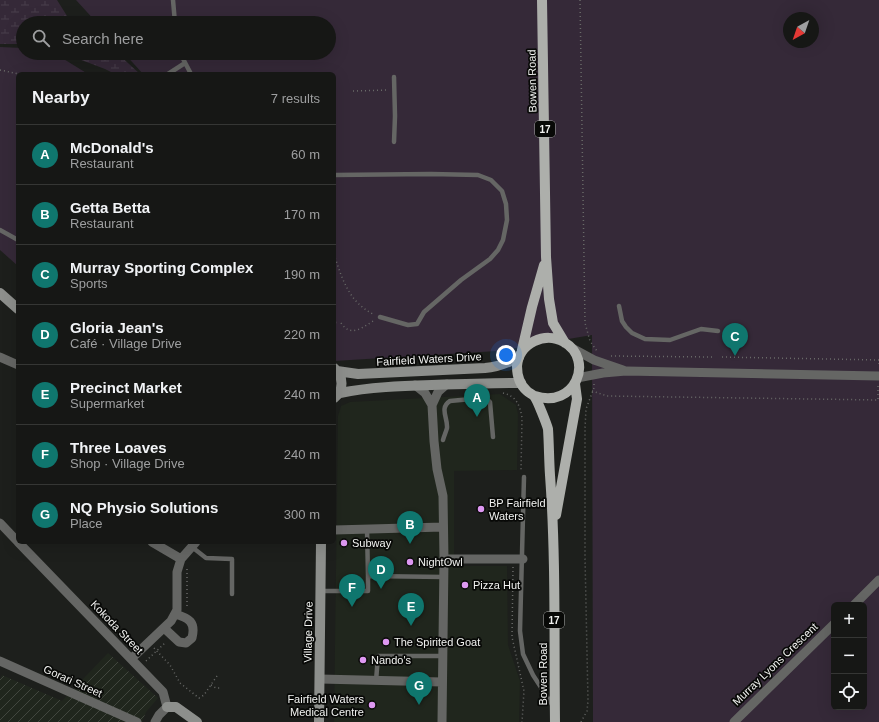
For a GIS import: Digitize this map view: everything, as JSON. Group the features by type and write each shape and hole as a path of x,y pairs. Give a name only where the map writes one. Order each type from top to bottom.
{"main road":[{"name":"Bowen Road","path":"542,0 546,257 549,299 553,323 575,353 579,370 576,381 577,400 554,530"},
{"name":"Bowen Road","path":"546,257 517,366 521,383 527,391 535,396 548,428 554,530 555,722"},
{"path":"521,354 531,343 542,338 558,339 568,345"},
{"path":"535,396 544,399 553,399 562,396 569,391 576,381"}],"street":[{"path":"0,293 16,307"},
{"path":"568,345 594,360 626,371"},
{"name":"Fairfield Waters Drive","path":"336,370 358,374 486,368 496,367 508,363 521,354"},
{"path":"0,356 16,364"},
{"path":"336,370 342,382 337,396"},
{"path":"576,381 603,373 626,371 879,376"},
{"path":"337,396 357,389 415,385 521,383"},
{"path":"432,405 438,392 447,384"},
{"path":"415,385 425,393 432,405 437,469 443,496 444,577 442,722"},
{"name":"Kokoda Street","path":"0,523 16,540"},
{"path":"336,530 443,527"},
{"name":"Kokoda Street","path":"20,544 163,692 167,707"},
{"path":"155,544 181,559"},
{"name":"Village Drive","path":"319,722 321,544"},
{"path":"131,658 164,628 175,614 177,572 181,559 194,545"},
{"path":"444,559 523,559"},
{"path":"857,602 879,580"},
{"path":"164,628 179,642 186,643 192,638 194,628 192,624 184,616 175,614"},
{"name":"Murray Lyons Crescent","path":"734,722 831,627"},
{"name":"Gorari Street","path":"0,661 137,722"},
{"path":"320,679 442,682"},
{"path":"155,722 159,715 167,707 176,707 197,722"}],"lane":[{"path":"173,0 174,16"},
{"path":"184,60 190,72"},
{"path":"171,72 185,63"},
{"path":"394,77 394,142"},
{"path":"336,175 432,174 478,176 491,180 499,187 504,196 507,220 503,240 495,255 461,280 424,312 417,324 408,325 380,317"},
{"path":"0,230 16,239"},
{"path":"619,306 622,321 626,327 632,333 645,339 670,340 701,328 718,331"},
{"path":"443,440 447,429 444,409 446,404 450,401 482,398 486,398 490,402 493,437"},
{"path":"524,477 520,630 523,654 555,709"},
{"path":"321,591 368,591 367,529"},
{"path":"194,545 206,558 232,559 232,594"},
{"path":"368,576 444,577"},
{"path":"376,681 378,656 443,656"}],"path":[{"path":"0,70 16,73"},
{"path":"353,91 394,90"},
{"path":"336,261 341,277 350,295 362,308 380,317"},
{"path":"336,322 347,330 353,331 380,317"},
{"path":"597,351 600,354"},
{"path":"609,357 712,358"},
{"path":"722,357 879,360"},
{"path":"592,391 607,396 879,400"},
{"path":"500,392 511,396 516,400 521,410 521,472"},
{"path":"513,559 512,637 524,691 522,722"},
{"path":"148,643 170,665 180,682 196,697 202,697 217,676"},
{"path":"211,685 216,688 220,688"}],"shaded area":[{"path":"500,394 516,405 518,414 517,470 454,471 454,566 507,566 508,645 520,681 519,722 334,722 338,416 341,406 350,402"},
{"path":"108,653 158,698 146,712 142,722 0,722 0,679 2,675 62,701"}],"green space":[{"path":"0,0 57,0 67,16 16,16 16,44 0,44"},
{"path":"76,0 879,0 879,722 593,722 592,335 497,351 336,361 336,72 141,72 130,60 336,60 336,16 91,16"},
{"path":"0,47 16,48 16,60 65,60 85,72 16,72 16,264 0,250"},
{"path":"81,60 125,60 138,72 111,72"}],"place":[{"name":"Murray Sporting Complex","path":"735,356"},
{"name":"McDonald's","path":"477,417"},
{"name":"BP Fairfield Waters","path":"481,509"},
{"name":"Subway","path":"344,543"},
{"name":"Getta Betta","path":"410,544"},
{"name":"NightOwl","path":"410,562"},
{"name":"Pizza Hut","path":"465,585"},
{"name":"Gloria Jean's","path":"381,589"},
{"name":"Three Loaves","path":"352,607"},
{"name":"Precinct Market","path":"411,626"},
{"name":"The Spirited Goat","path":"386,642"},
{"name":"Nando's","path":"363,660"},
{"name":"Fairfield Waters Medical Centre","path":"372,705"},
{"name":"NQ Physio Solutions","path":"419,705"}]}
